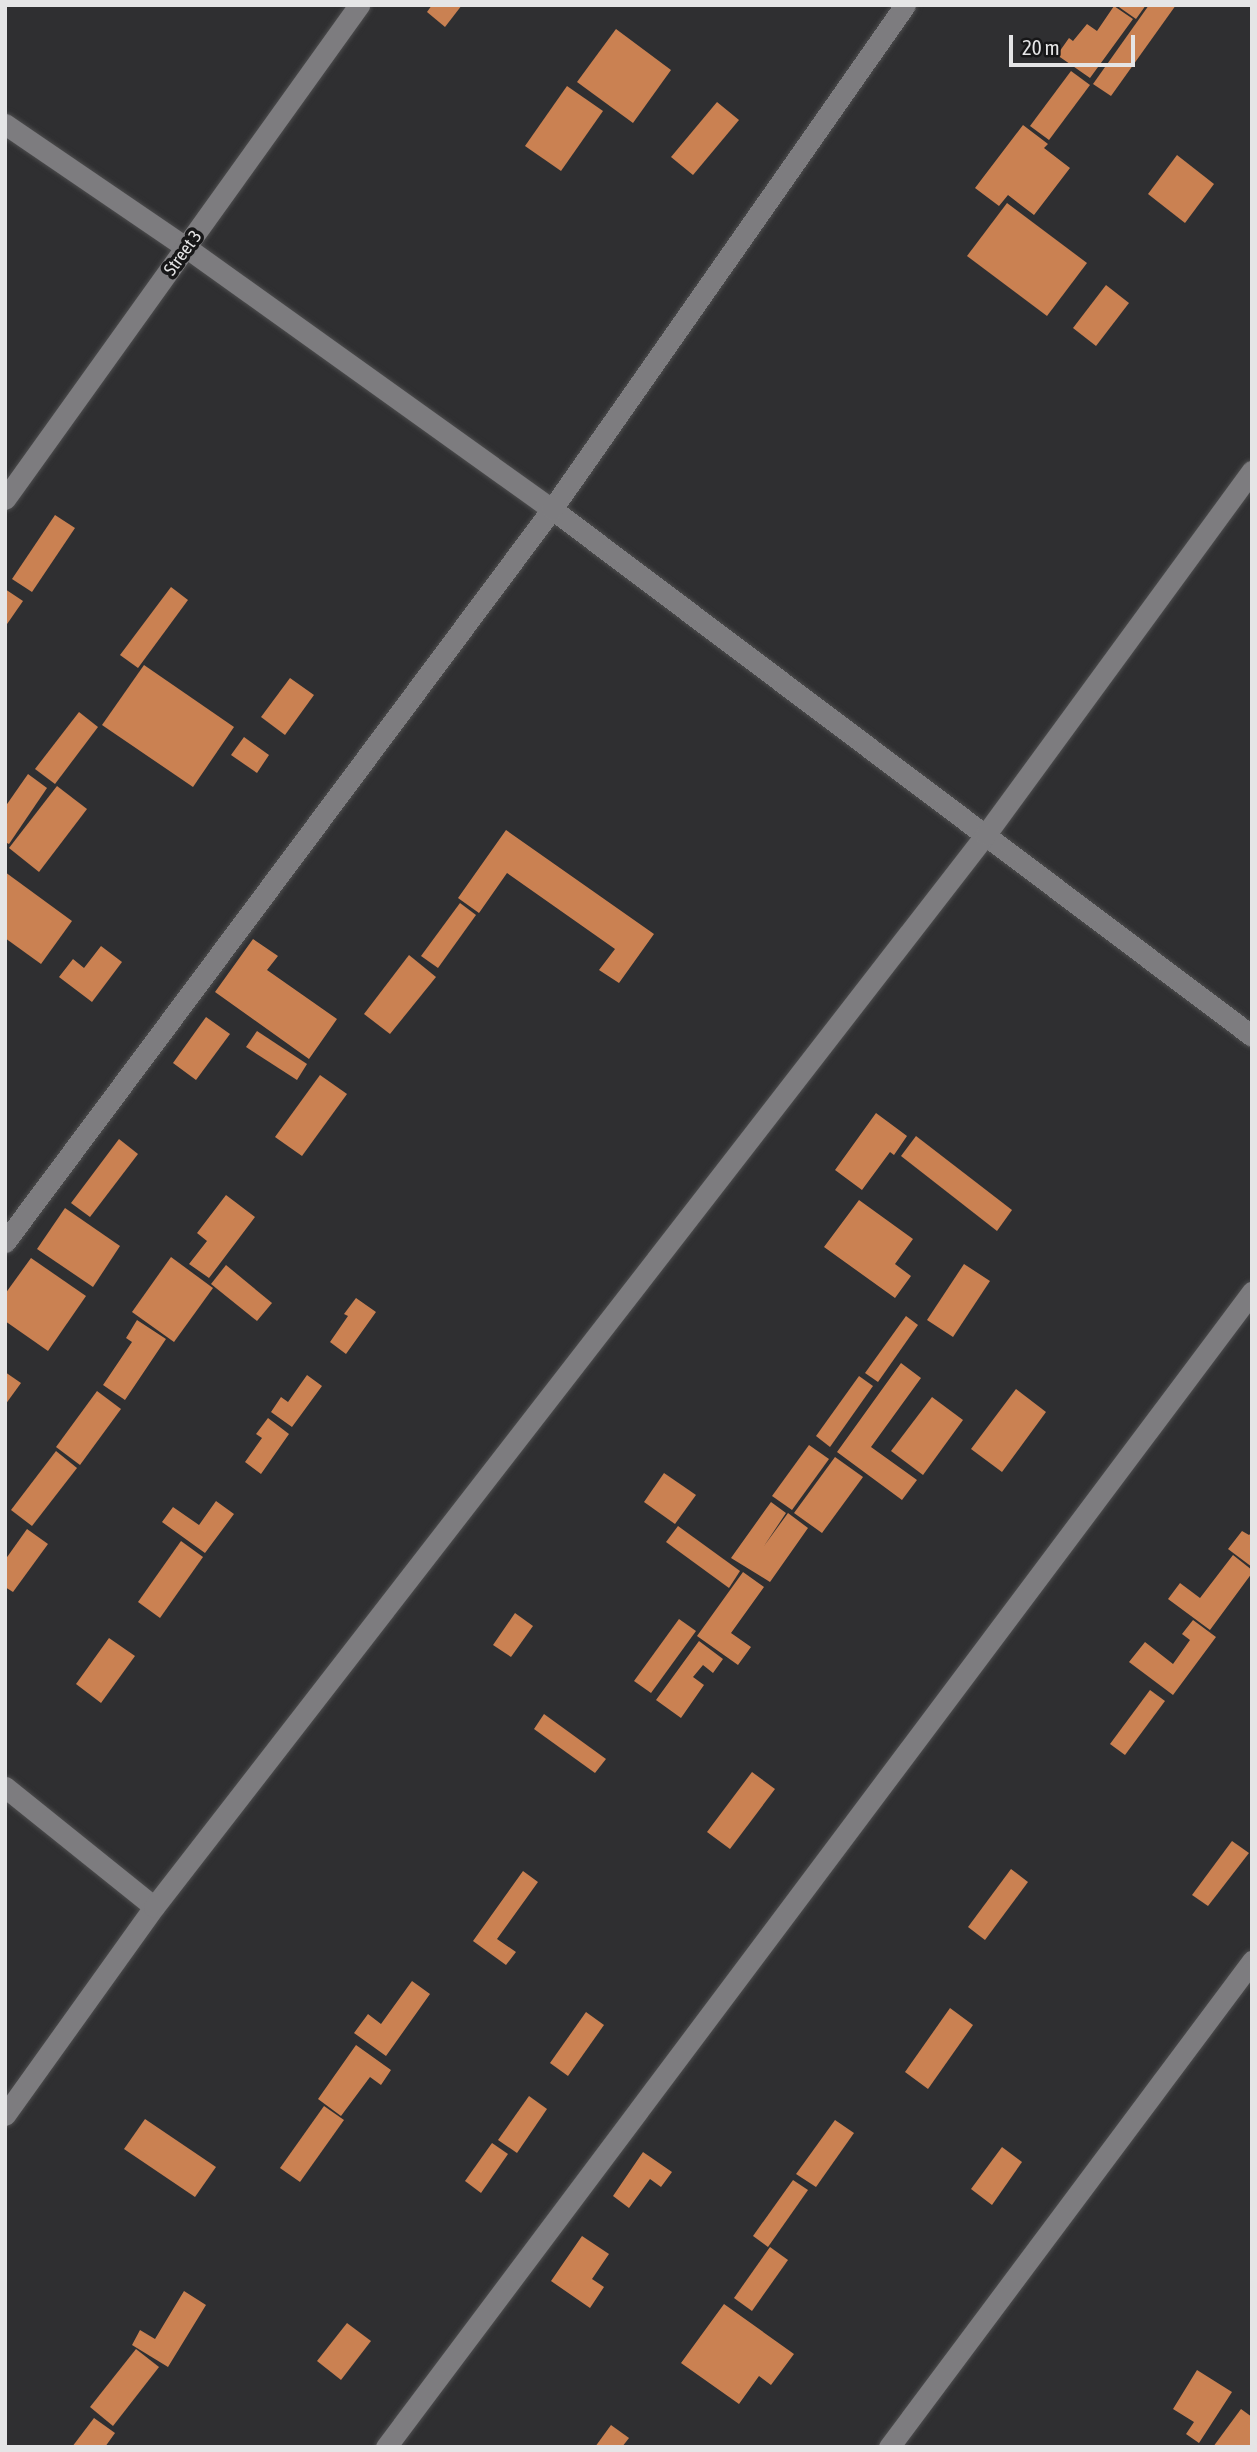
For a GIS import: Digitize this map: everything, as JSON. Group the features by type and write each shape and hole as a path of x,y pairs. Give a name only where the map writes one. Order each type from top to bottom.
{"street":[{"name":"Street 3","path":"5,499 359,5"},
{"path":"5,1242 552,509 905,5"},
{"path":"5,124 187,248 552,509 1252,1036"},
{"path":"5,2115 154,1907 986,834 1252,471"},
{"path":"386,2447 1252,1292"},
{"path":"5,1787 154,1907"},
{"path":"889,2447 1252,1961"}],"building":[{"path":"432,5 462,5 445,27 427,12"},
{"path":"1116,5 1146,5 1136,19"},
{"path":"1149,5 1176,5 1111,96 1093,84"},
{"path":"1114,6 1133,19 1090,78 1057,55 1069,38 1073,41 1087,24 1097,31"},
{"path":"616,29 671,70 633,123 577,82"},
{"path":"1071,71 1090,85 1049,140 1030,126"},
{"path":"567,86 603,111 561,171 525,146"},
{"path":"717,102 739,120 693,175 671,157"},
{"path":"1023,125 1048,144 1044,148 1070,168 1034,215 1008,195 999,206 975,188"},
{"path":"1177,155 1214,184 1185,223 1148,194"},
{"path":"1007,203 1087,263 1047,316 967,256"},
{"path":"1106,285 1129,303 1096,346 1073,328"},
{"path":"55,515 75,528 32,592 12,579"},
{"path":"171,587 188,600 138,668 120,655"},
{"path":"5,589 23,601 5,627"},
{"path":"144,665 234,727 193,787 102,725"},
{"path":"290,678 314,695 285,735 261,717"},
{"path":"79,712 98,727 55,784 35,769"},
{"path":"244,737 269,755 257,773 231,755"},
{"path":"28,774 47,788 9,844 5,842 5,807"},
{"path":"57,786 87,809 39,872 9,848"},
{"path":"506,830 654,934 619,983 599,970 615,949 507,873 479,913 458,898"},
{"path":"5,872 72,921 41,964 5,938"},
{"path":"460,903 476,915 438,968 421,956"},
{"path":"253,939 278,956 267,970 337,1019 309,1059 215,992"},
{"path":"101,946 122,962 92,1002 59,977 73,959 84,968"},
{"path":"409,955 436,977 390,1034 364,1014"},
{"path":"206,1017 230,1034 196,1080 173,1063"},
{"path":"257,1031 307,1064 297,1080 246,1047"},
{"path":"320,1075 347,1094 302,1156 275,1137"},
{"path":"876,1113 907,1136 894,1155 890,1152 862,1190 835,1170"},
{"path":"916,1136 1012,1210 997,1231 901,1156"},
{"path":"119,1139 138,1154 90,1217 71,1203"},
{"path":"226,1195 255,1217 209,1278 189,1264 207,1241 197,1233"},
{"path":"859,1200 913,1239 895,1264 911,1276 895,1298 824,1247"},
{"path":"65,1208 120,1246 93,1287 37,1249"},
{"path":"171,1257 213,1288 174,1342 132,1312"},
{"path":"31,1258 86,1296 48,1351 5,1321 5,1294"},
{"path":"964,1264 990,1281 953,1337 927,1320"},
{"path":"226,1265 272,1303 257,1321 211,1284"},
{"path":"356,1298 376,1312 346,1354 330,1342 348,1316 344,1314"},
{"path":"906,1316 918,1325 878,1382 865,1373"},
{"path":"137,1320 166,1339 125,1400 103,1385 132,1342 126,1338"},
{"path":"901,1363 921,1378 871,1447 917,1480 902,1500 837,1452"},
{"path":"5,1372 21,1383 5,1405"},
{"path":"307,1375 322,1386 292,1427 271,1412 281,1397 288,1402"},
{"path":"859,1376 873,1386 830,1447 816,1436"},
{"path":"1016,1389 1046,1412 1002,1472 971,1449"},
{"path":"97,1391 121,1409 80,1465 56,1447"},
{"path":"932,1397 963,1420 923,1475 891,1451"},
{"path":"268,1418 289,1434 261,1474 245,1462 262,1438 256,1434"},
{"path":"809,1445 829,1459 792,1510 772,1496"},
{"path":"56,1451 77,1468 32,1526 11,1510"},
{"path":"835,1457 863,1477 822,1533 794,1513"},
{"path":"664,1473 696,1495 675,1524 644,1502"},
{"path":"216,1501 234,1514 205,1553 162,1522 173,1507 199,1525"},
{"path":"771,1502 786,1513 764,1546 788,1513 808,1528 770,1582 731,1558"},
{"path":"678,1526 740,1571 729,1588 666,1542"},
{"path":"27,1529 48,1544 13,1592 5,1587 5,1560"},
{"path":"1242,1531 1249,1535 1252,1532 1252,1567 1228,1549"},
{"path":"181,1541 203,1557 160,1618 138,1602"},
{"path":"1233,1555 1252,1570 1252,1573 1210,1630 1168,1599 1180,1583 1200,1598"},
{"path":"743,1572 764,1587 731,1633 751,1647 738,1665 697,1636"},
{"path":"515,1613 533,1626 511,1657 493,1645"},
{"path":"679,1619 696,1631 651,1693 634,1681"},
{"path":"1193,1620 1216,1637 1173,1695 1129,1662 1145,1642 1173,1664 1190,1640 1182,1634"},
{"path":"109,1638 135,1656 101,1703 76,1684"},
{"path":"699,1641 723,1659 713,1673 703,1665 693,1677 704,1685 681,1718 656,1700"},
{"path":"1150,1690 1165,1701 1125,1755 1110,1744"},
{"path":"544,1714 606,1759 595,1773 534,1729"},
{"path":"752,1772 775,1789 730,1849 707,1832"},
{"path":"1232,1841 1249,1853 1208,1906 1192,1895"},
{"path":"1011,1869 1028,1882 985,1940 968,1927"},
{"path":"523,1871 538,1882 497,1939 516,1952 506,1965 473,1941"},
{"path":"412,1981 430,1994 386,2056 354,2033 368,2014 381,2024"},
{"path":"950,2008 973,2025 928,2089 905,2072"},
{"path":"586,2012 604,2025 568,2076 550,2063"},
{"path":"356,2045 391,2070 381,2085 370,2077 341,2116 318,2099"},
{"path":"529,2096 547,2109 517,2153 498,2140"},
{"path":"324,2106 344,2120 300,2182 280,2168"},
{"path":"145,2119 216,2167 195,2197 124,2149"},
{"path":"835,2120 854,2133 816,2187 796,2174"},
{"path":"492,2143 508,2154 481,2193 465,2181"},
{"path":"1002,2147 1022,2162 992,2205 971,2189"},
{"path":"643,2152 672,2172 661,2187 650,2179 629,2208 613,2196"},
{"path":"793,2180 808,2190 768,2247 753,2236"},
{"path":"582,2236 609,2254 592,2279 604,2287 590,2308 551,2281"},
{"path":"770,2247 788,2260 752,2311 734,2298"},
{"path":"184,2291 206,2305 168,2367 132,2345 140,2330 155,2339"},
{"path":"724,2304 794,2354 771,2385 759,2376 739,2404 681,2363"},
{"path":"347,2323 371,2341 341,2380 317,2361"},
{"path":"136,2349 159,2367 113,2426 90,2407"},
{"path":"1197,2370 1232,2392 1199,2443 1186,2434 1194,2422 1173,2409"},
{"path":"1241,2409 1252,2417 1252,2447 1213,2447"},
{"path":"94,2418 115,2433 105,2447 72,2447"},
{"path":"611,2425 629,2438 622,2447 595,2447"}]}
